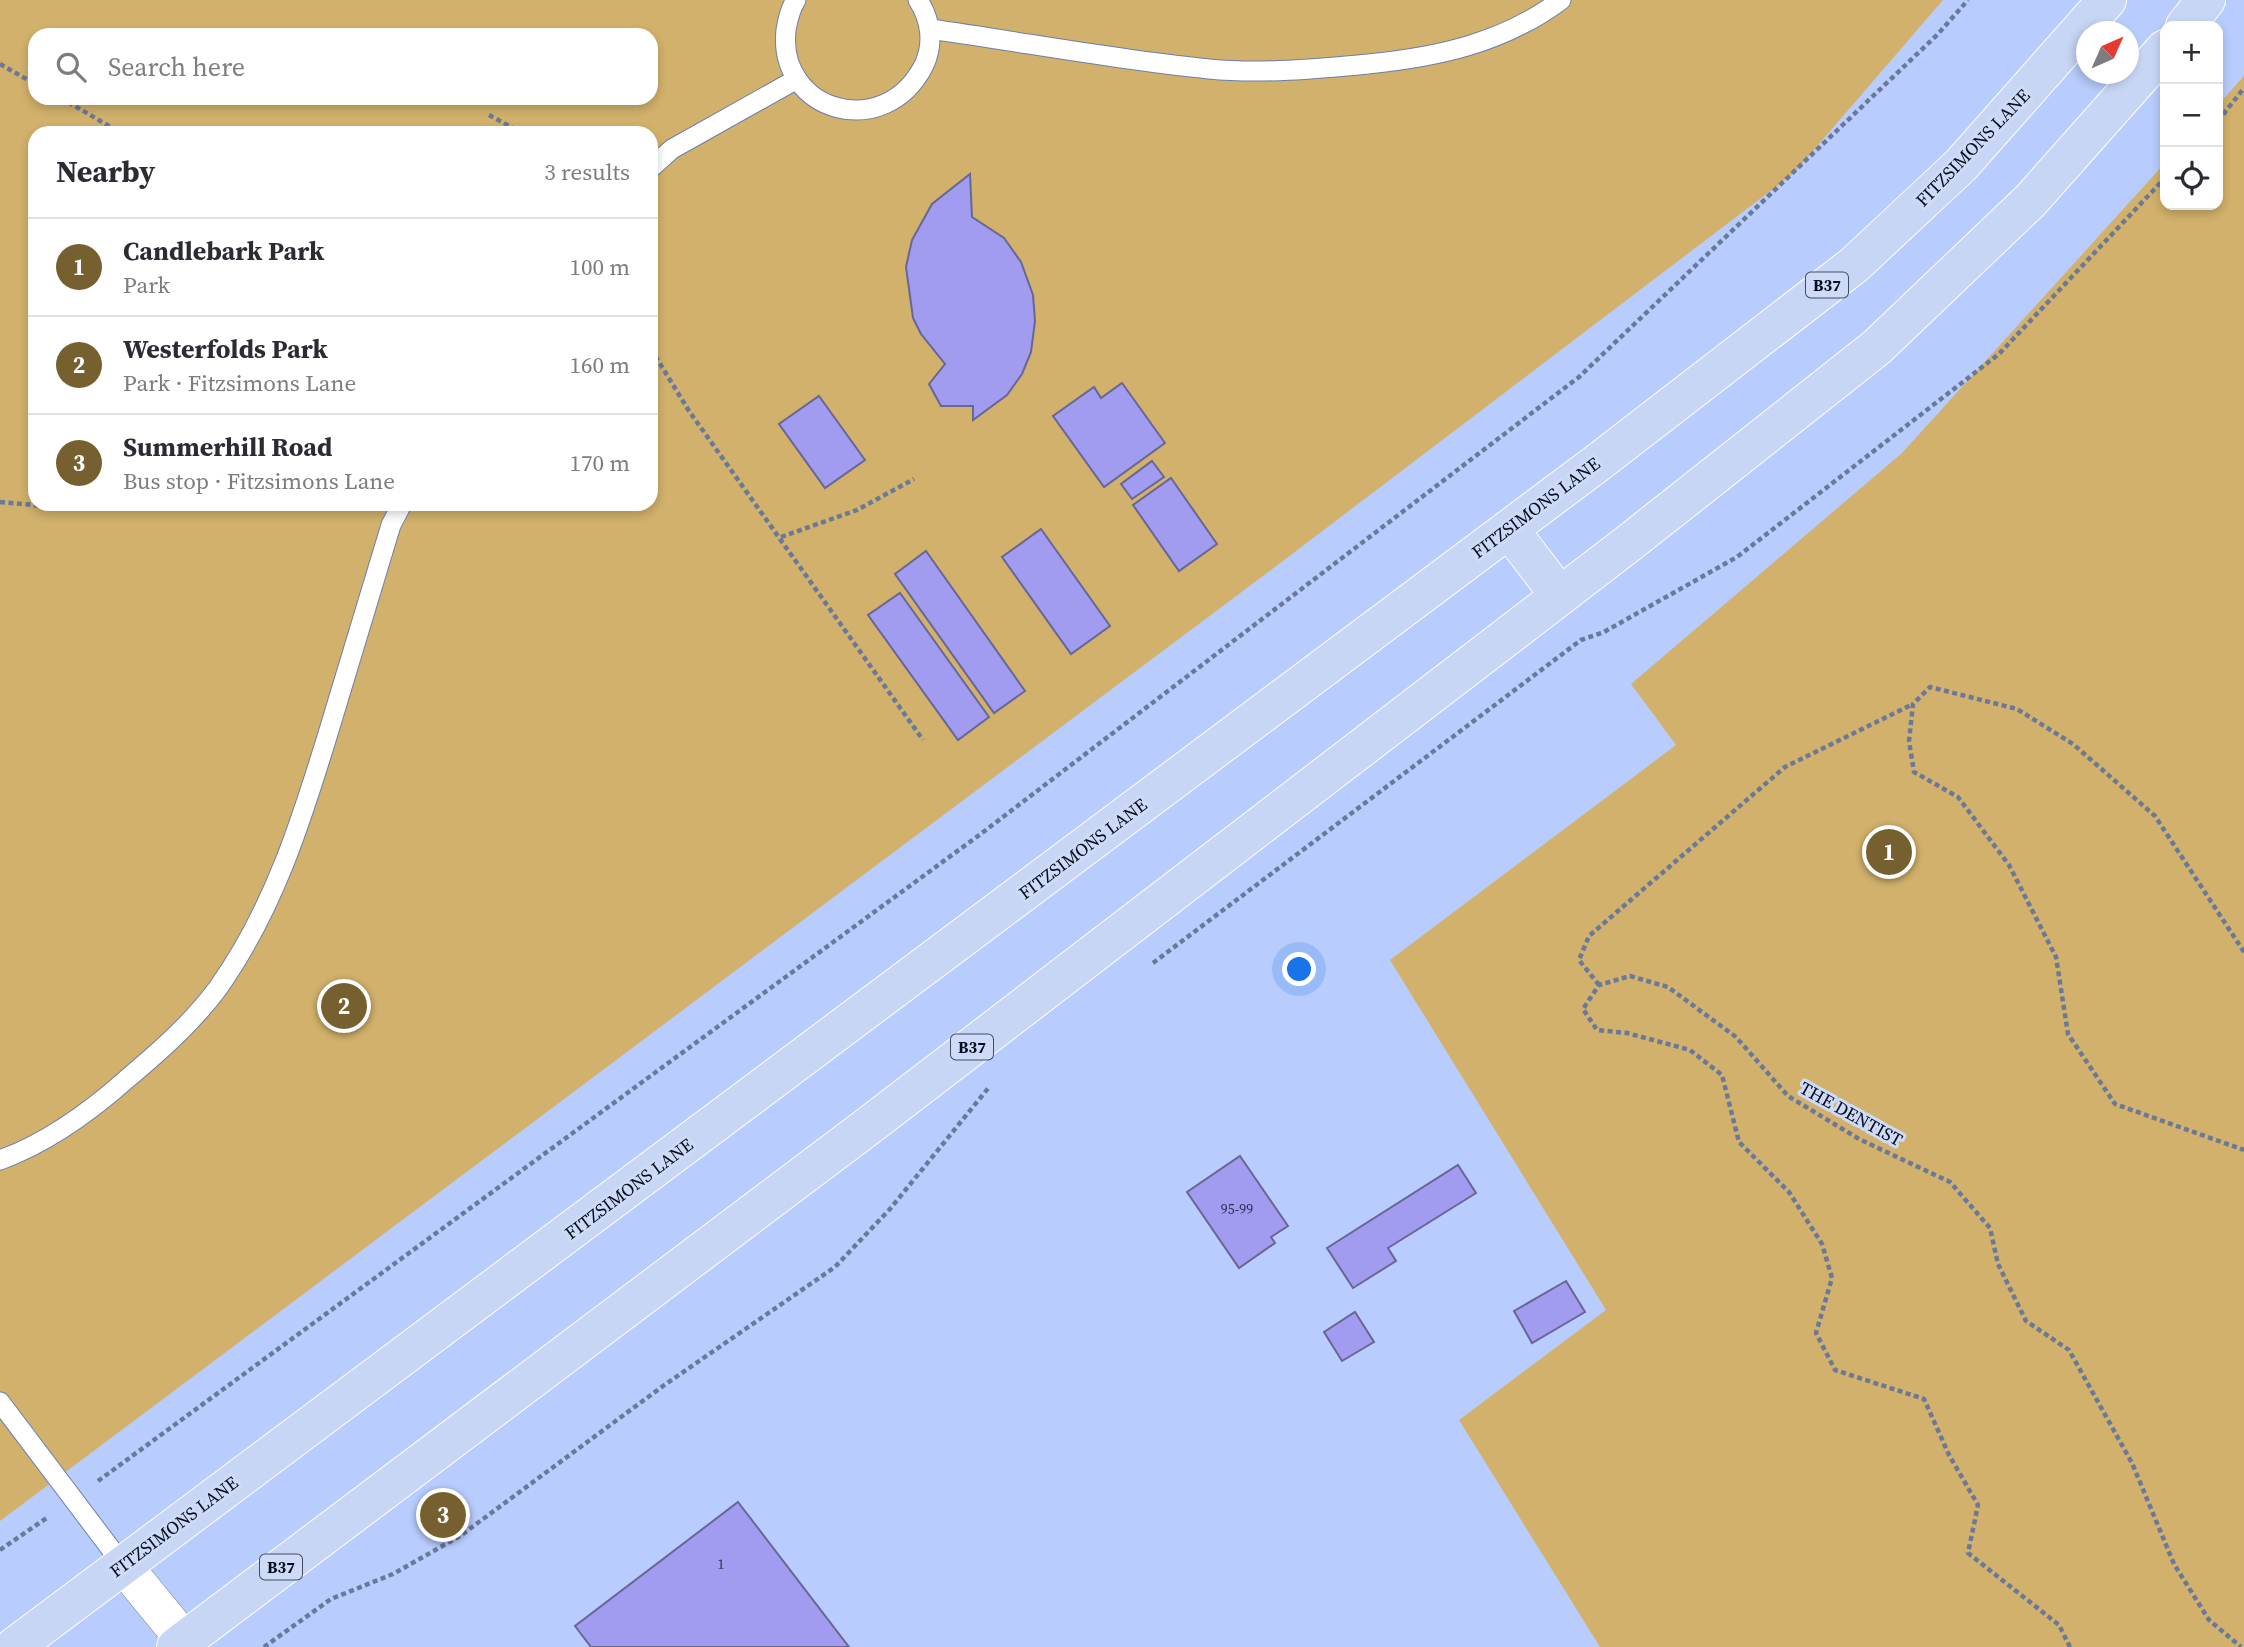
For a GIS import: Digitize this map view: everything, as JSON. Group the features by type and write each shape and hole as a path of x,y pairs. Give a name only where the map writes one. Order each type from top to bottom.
{"main road":[{"name":"FITZSIMONS LANE","path":"14,1647 1509,529 1854,265 1961,165 2107,0"},
{"path":"2189,21 2206,0"},
{"name":"B37","path":"183,1645 867,1128 1560,596 1877,346 2031,200 2160,55"},
{"path":"1509,529 1560,596"}],"street":[{"path":"123,1565 183,1645"}],"lane":[{"path":"796,0 788,16 785,41 787,56 797,79 809,92 831,106 855,111 894,102 914,86 929,54 930,29 918,0"},
{"path":"930,29 1211,69 1307,70 1428,58 1474,46 1538,18 1562,0"},
{"path":"658,162 672,149 797,79"},
{"path":"0,1160 18,1154 67,1125 113,1092 167,1044 216,990 252,936 280,880 391,525 398,511"},
{"path":"0,1402 123,1565"}],"path":[{"path":"0,1550 73,1500 982,833 1579,377 1938,34 1968,0"},
{"path":"0,64 28,80"},
{"path":"2223,115 2244,88"},
{"path":"73,105 109,126"},
{"path":"489,115 509,126"},
{"path":"1147,968 1581,640 1604,632 1653,605 1737,556 1759,540 1999,354 2160,183"},
{"path":"658,360 689,411 923,740"},
{"path":"780,537 858,510 914,479"},
{"path":"0,502 28,505"},
{"path":"2070,1647 2059,1625 1968,1553 1979,1505 1949,1455 1924,1399 1835,1370 1816,1333 1832,1278 1822,1244 1789,1192 1739,1142 1722,1075 1690,1050 1626,1033 1597,1030 1583,1009 1599,985 1579,960 1590,936 1785,767 1913,704 1930,687 2017,709 2073,744 2155,816 2244,952"},
{"path":"1913,704 1909,741 1914,772 1958,797 2009,865 2056,957 2068,1034 2115,1104 2244,1150"},
{"name":"THE DENTIST","path":"1599,985 1630,976 1668,987 1736,1037 1788,1096 1859,1139 1950,1182 1990,1228 1998,1265 2026,1321 2069,1350 2132,1464 2174,1564 2209,1620 2241,1647"},
{"path":"264,1647 331,1600 393,1574 460,1536 663,1386 835,1267 890,1209 991,1085"}],"shaded area":[{"path":"0,0 1943,0 1794,173 1275,567 0,1521"},
{"path":"2244,76 2244,1647 1600,1647 1459,1420 1606,1310 1390,960 1676,745 1631,684 1902,453 2160,169 2160,210 2223,210 2223,99"}],"building":[{"path":"970,174 972,217 1004,238 1021,262 1033,295 1035,321 1031,352 1022,374 1007,395 973,420 973,406 941,406 929,384 945,364 921,334 913,318 906,267 912,240 932,204"},
{"path":"1122,383 1165,443 1104,487 1053,416 1094,387 1101,398"},
{"path":"819,396 865,460 825,488 779,424"},
{"path":"1152,461 1164,477 1132,499 1121,484"},
{"path":"1171,478 1217,544 1179,571 1133,505"},
{"path":"1041,529 1110,626 1071,654 1002,557"},
{"path":"926,551 1025,691 994,713 895,574"},
{"path":"900,593 989,717 958,740 868,615"},
{"path":"1240,1156 1288,1226 1271,1237 1275,1243 1239,1268 1187,1192"},
{"path":"1458,1165 1476,1193 1388,1248 1396,1261 1353,1288 1327,1248"},
{"path":"1566,1281 1585,1312 1532,1343 1514,1311"},
{"path":"1355,1312 1374,1342 1342,1361 1324,1332"},
{"path":"738,1502 849,1647 591,1647 575,1626"}],"place":[{"name":"Candlebark Park","path":"1889,852"},
{"name":"Westerfolds Park","path":"344,1006"},
{"name":"Summerhill Road","path":"443,1515"}]}
